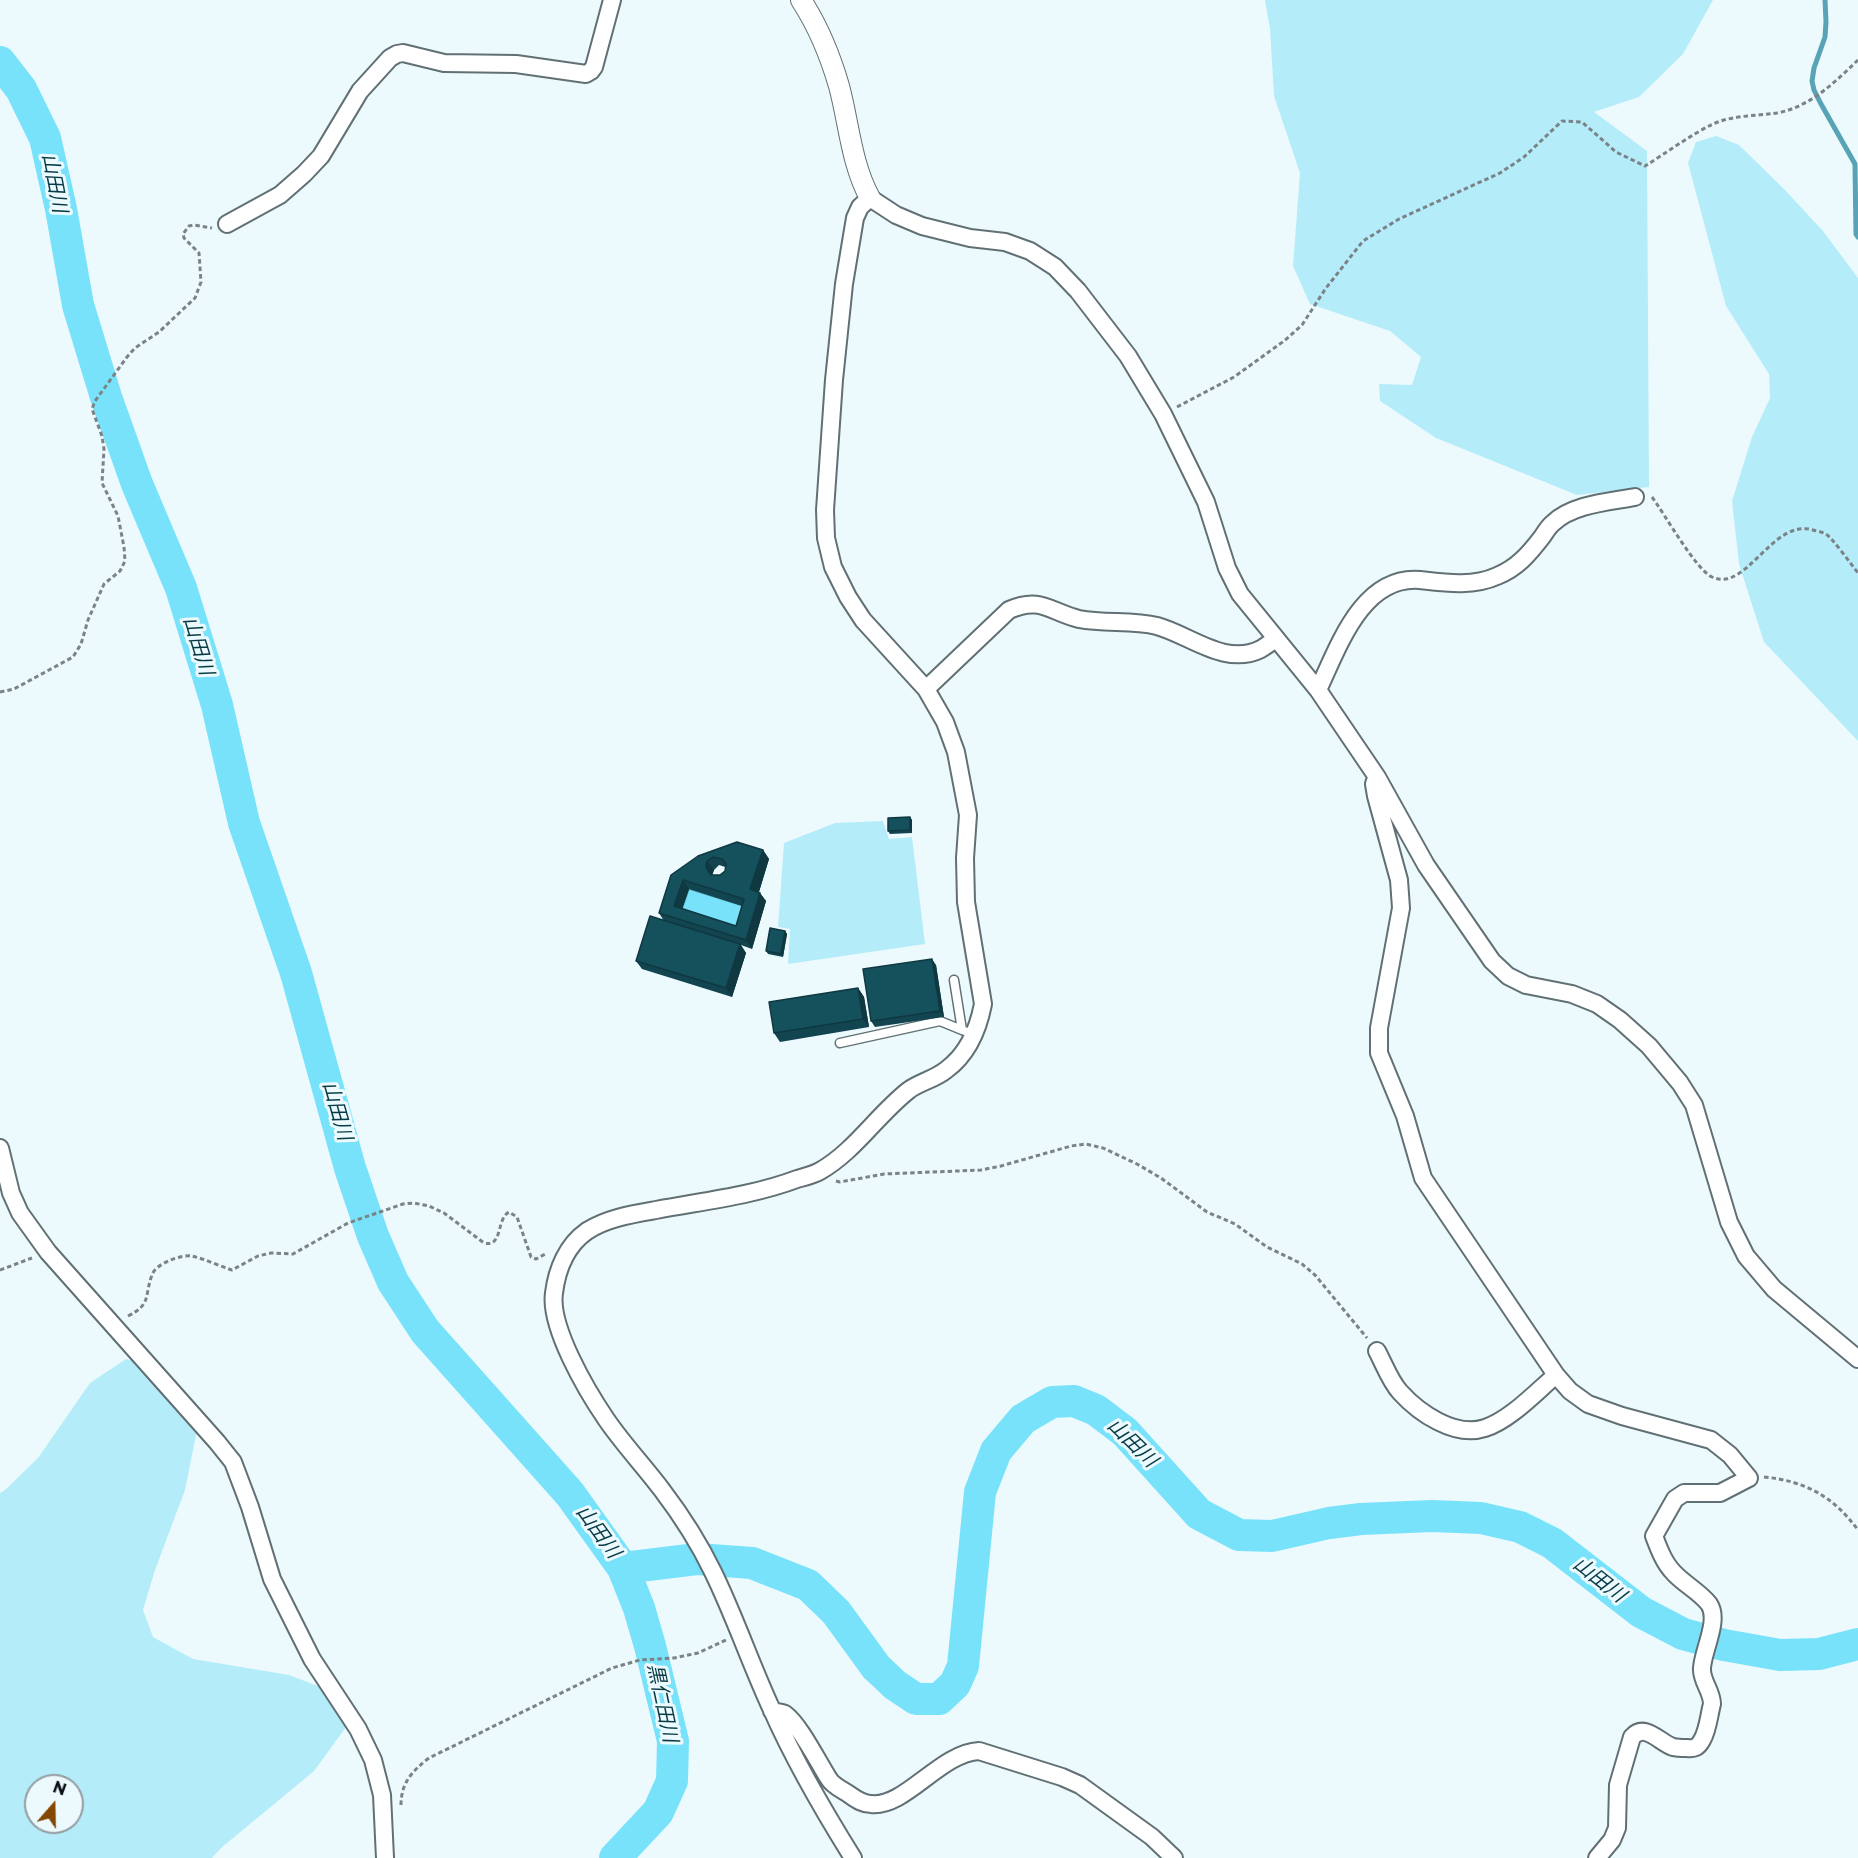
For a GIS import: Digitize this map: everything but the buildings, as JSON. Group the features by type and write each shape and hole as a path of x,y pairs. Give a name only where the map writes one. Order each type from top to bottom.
{"street":[{"path":"227,224 280,195 304,174 321,156 360,91 390,58 404,53 444,63 516,64 586,74 594,67 612,0"},
{"path":"801,0 826,48 838,85 860,179 870,198 896,215 922,226 970,238 1005,242 1030,251 1056,267 1078,291 1128,356 1163,414 1206,502 1227,568 1240,594 1318,690 1377,777 1426,865 1492,961 1508,976 1526,985 1572,994 1597,1004 1620,1020 1649,1046 1680,1083 1694,1105 1729,1222 1746,1257 1774,1289 1855,1354"},
{"path":"853,1858 819,1804 772,1711 712,1570 663,1491 606,1419 571,1358 556,1319 553,1295 565,1254 589,1230 630,1215 774,1188 819,1171 855,1144 885,1111 911,1088 945,1071 964,1052 968,1032 980,1020 983,1004 966,902 965,858 969,815 956,752 945,722 926,689 863,621 848,597 833,567 826,538 825,510 834,380 844,284 855,218 860,207 870,198"},
{"path":"1318,690 1356,614 1381,591 1396,583 1414,580 1459,584 1496,577 1512,569 1527,556 1553,523 1565,514 1584,507 1635,497"},
{"path":"926,689 1010,610 1032,603 1076,618 1097,622 1156,626 1205,647 1227,653 1247,654 1261,649 1276,639"},
{"path":"1377,777 1374,784 1376,796 1399,880 1401,909 1379,1028 1379,1053 1405,1116 1423,1178 1556,1375 1570,1391 1588,1404 1622,1416 1711,1440 1730,1455 1749,1478 1720,1493 1684,1493 1675,1499 1654,1536 1660,1553 1673,1572 1710,1606 1713,1615 1702,1666 1702,1677 1712,1698 1712,1704 1703,1739 1697,1747 1692,1749 1673,1747 1647,1732 1635,1733 1632,1737 1618,1785 1617,1828 1612,1840 1597,1858"},
{"path":"0,1148 11,1193 20,1213 48,1252 217,1442 232,1462 250,1507 272,1579 312,1659 358,1729 373,1760 382,1795 385,1858"},
{"path":"1377,1351 1399,1390 1417,1408 1447,1425 1463,1430 1485,1428 1506,1417 1556,1375"},
{"path":"772,1711 784,1713 795,1725 831,1782 868,1804 877,1805 893,1800 956,1757 968,1752 979,1751 1062,1777 1080,1785 1152,1837 1174,1858"}],"lane":[{"path":"954,981 968,1032"},
{"path":"840,1043 940,1021 968,1032"}],"path":[{"path":"1163,414 1234,377 1290,336 1302,325 1326,288 1363,241 1399,219 1500,173 1524,157 1562,121 1582,122 1617,152 1645,166 1714,124 1744,116 1779,112 1797,106 1826,90 1858,60"},
{"path":"0,692 14,689 73,657 81,644 88,620 104,585 120,571 124,561 124,547 118,516 102,483 104,449 102,436 92,409 95,401 135,348 159,332 195,298 199,291 201,282 199,253 184,238 185,229 194,225 218,228 227,224"},
{"path":"1635,497 1652,497 1697,565 1712,578 1728,579 1749,566 1785,532 1804,527 1826,533 1858,573"},
{"path":"819,1171 830,1180 840,1182 884,1174 981,1170 1071,1146 1086,1144 1103,1148 1137,1164 1161,1178 1207,1212 1235,1224 1267,1247 1302,1264 1316,1275 1377,1351"},
{"path":"113,1324 140,1310 146,1300 152,1273 158,1265 189,1256 232,1270 258,1256 271,1253 293,1254 356,1219 403,1204 414,1203 429,1206 444,1213 484,1243 490,1244 494,1243 502,1217 509,1212 518,1217 531,1257 536,1259 553,1250 565,1254"},
{"path":"0,1270 48,1252"},
{"path":"1749,1478 1779,1478 1806,1486 1830,1498 1850,1518 1858,1530"},
{"path":"401,1815 401,1794 406,1780 429,1758 612,1668 640,1660 674,1658 698,1653 739,1633"}],"shaded area":[{"path":"1265,0 1713,0 1683,54 1639,97 1594,112 1647,151 1649,487 1577,495 1436,438 1380,401 1379,384 1412,385 1421,357 1390,331 1310,304 1293,266 1300,173 1274,96 1270,29"},
{"path":"1716,136 1739,145 1784,189 1823,231 1858,278 1858,741 1764,642 1739,564 1732,501 1752,437 1770,398 1769,374 1726,306 1688,163 1696,142"},
{"path":"883,821 889,839 912,837 925,944 788,964 790,929 778,927 784,843 835,823"},
{"path":"126,1359 159,1368 187,1395 197,1430 185,1490 155,1570 143,1610 153,1637 193,1659 289,1675 336,1693 349,1723 314,1771 212,1858 0,1858 0,1493 38,1458 90,1383"}],"water":[{"path":"689,889 750,908 742,935 680,915"}],"waterway":[{"path":"1825,0 1825,37 1812,81 1821,104 1855,164 1856,234 1858,237"},
{"name":"山田川","path":"0,62 21,89 45,138 61,209 78,305 106,397 137,484 181,588 217,705 244,823 296,973 350,1168 373,1236 393,1282 425,1331 570,1494 623,1568 639,1608 673,1741 672,1781 658,1812 615,1858"},
{"name":"山田川","path":"623,1568 697,1559 752,1563 808,1585 836,1612 876,1667 895,1685 916,1699 939,1699 955,1684 963,1666 980,1492 996,1451 1023,1419 1052,1402 1074,1401 1096,1410 1125,1432 1199,1514 1239,1535 1272,1536 1329,1523 1361,1519 1432,1516 1481,1518 1520,1527 1552,1543 1641,1612 1683,1634 1724,1645 1780,1655 1819,1654 1858,1644"}],"water label":[{"name":"黒仁田川","path":"662,1703"}]}
